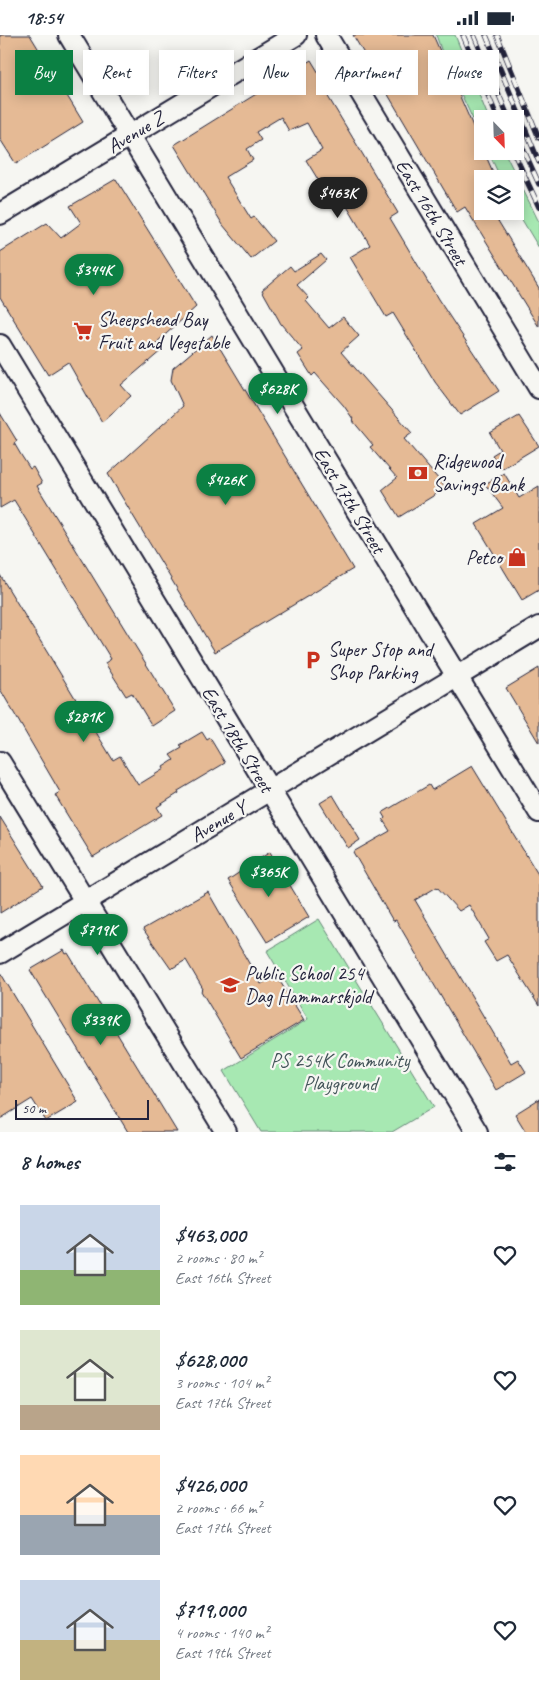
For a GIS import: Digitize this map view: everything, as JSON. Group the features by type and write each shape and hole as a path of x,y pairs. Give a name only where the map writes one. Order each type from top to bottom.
{"street":[{"name":"East 17th Street","path":"68,35 539,812"},
{"name":"Avenue Z","path":"0,214 296,35"},
{"name":"East 16th Street","path":"326,35 539,388"},
{"name":"East 18th Street","path":"0,345 477,1132"},
{"name":"Avenue Y","path":"0,953 539,627"},
{"path":"0,762 226,1132"}],"green space":[{"path":"436,35 455,35 461,50 441,50"},
{"path":"462,95 479,95 485,110 474,110 474,122"},
{"path":"492,160 508,160 513,170 497,170"},
{"path":"524,192 539,222 539,248 522,220 524,220"},
{"name":"PS 254K Community Playground","path":"319,919 434,1107 392,1132 261,1132 224,1071 308,1019 267,951"}],"building":[{"path":"0,35 30,35 39,50 15,50 15,95 67,95 83,122 16,164 0,139"},
{"path":"353,35 433,35 440,50 428,50 428,95 459,95 474,129 474,160 488,160 492,170 474,170 474,220 497,220 539,288 539,327 465,207 457,212 388,95 418,95 418,50 362,50"},
{"path":"311,60 316,68 316,95 327,95 398,213 390,218 438,299 499,391 460,415 435,382 393,313 386,317 350,257 370,245 345,203 337,207 306,160 322,150 307,123 289,131 281,117 256,132 261,140 247,149 253,160 225,177 251,219 254,217 274,241 251,259 223,225 174,145 255,95 306,95 306,63"},
{"name":"Sheepshead Bay Fruit and Vegetable","path":"116,179 196,307 156,343 162,350 121,385 131,396 102,422 68,362 48,375 0,297 0,252 47,223 61,238 81,223 70,206"},
{"path":"321,254 326,260 297,285 309,298 306,301 329,328 343,317 359,336 341,352 412,433 404,439 446,488 399,517 382,490 397,478 370,447 373,445 352,420 344,406 315,373 312,376 298,354 303,350 281,324 262,290 290,266 294,271"},
{"path":"212,335 353,569 215,652 108,474 183,406 171,380 173,368"},
{"path":"0,413 17,441 14,443 21,455 30,469 33,467 42,483 37,486 175,711 152,726 132,693 126,696 105,663 111,659 14,500 0,508"},
{"path":"519,416 539,446 501,469 492,455 500,450 490,433"},
{"name":"Petco","path":"504,473 519,498 539,486 539,590 522,600 476,524 503,508 485,484"},
{"path":"0,575 113,760 120,756 138,785 164,769 163,767 174,760 170,755 182,748 180,745 202,732 207,740 210,738 225,763 178,791 179,793 157,807 162,815 93,857 55,795 60,792 0,689"},
{"path":"539,668 539,743 506,688"},
{"path":"472,766 539,876 539,1006 507,955 496,961 484,942 489,939 469,905 459,911 437,887 415,900 511,1063 518,1059 526,1072 496,1090 396,920 393,921 353,852 390,831 383,820 385,818 382,813 429,785 432,790"},
{"path":"333,795 360,840 348,848 320,803"},
{"path":"0,817 43,886 0,913"},
{"path":"270,852 309,917 267,942 228,880"},
{"path":"208,892 261,984 276,975 304,1020 241,1058 201,991 203,989 186,960 171,969 143,929"},
{"path":"64,950 66,954 68,953 177,1132 128,1132 30,970"},
{"path":"0,972 78,1102 46,1121 32,1099 0,1119"},
{"path":"539,1099 539,1132 526,1132 515,1114"}],"railway":[{"path":"463,35 494,110"},
{"path":"474,35 505,110"},
{"path":"486,35 539,162"},
{"path":"497,35 539,138"},
{"path":"524,151 539,184"},
{"path":"517,160 539,207"}],"place":[{"name":"Sheepshead Bay Fruit and Vegetable","path":"83,331"},
{"name":"Ridgewood Savings Bank","path":"418,473"},
{"name":"Petco","path":"517,557"},
{"name":"Super Stop and Shop Parking","path":"313,660"},
{"name":"Public School 254 Dag Hammarskjold","path":"230,985"}]}
